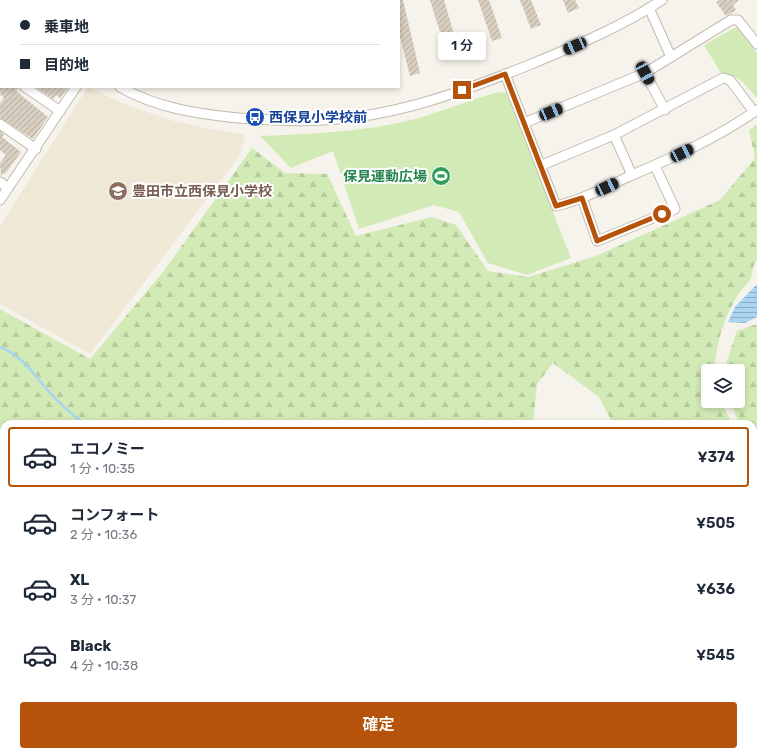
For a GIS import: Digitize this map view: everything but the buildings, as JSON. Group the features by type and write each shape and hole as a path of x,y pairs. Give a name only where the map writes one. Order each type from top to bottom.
{"street":[{"path":"122,88 137,97 178,110 213,116 269,120 324,120 386,112 437,98 505,74 601,34 662,0"},
{"path":"649,8 671,57"},
{"path":"524,123 645,73 731,20 738,20 757,44"},
{"path":"645,73 665,110"},
{"path":"505,74 542,165 556,206 582,198 655,166 708,140 756,111 730,80 723,78 665,110 614,135 542,165"},
{"path":"26,88 60,111"},
{"path":"0,200 36,149 75,88"},
{"path":"0,124 36,149"},
{"path":"614,135 632,175"},
{"path":"582,198 597,241 676,209 655,166"},
{"path":"0,182 8,188"}],"shaded area":[{"name":"豊田市立西保見小学校","path":"87,88 129,106 174,121 209,129 245,134 240,155 90,354 0,304 0,226"}],"green space":[{"path":"734,28 738,28 757,54 757,98 738,78 721,73 704,45"},
{"name":"保見運動広場","path":"498,92 506,93 571,258 527,275 488,263 459,212 434,205 359,229 333,151 291,168 260,136 320,133 399,123 419,118"},
{"path":"757,125 757,260 754,264 750,280 740,292 725,320 719,340 715,364 701,364 701,408 724,408 730,420 611,420 599,397 553,363 537,384 533,420 0,420 0,309 90,359 163,272 252,148 285,173 327,174 356,236 432,217 456,225 488,271 528,277 596,256 720,200 755,158 749,130"},
{"path":"757,324 757,420 737,420 733,408 745,408 745,364 726,364 737,331"}],"water":[{"path":"757,284 757,317 745,323 728,322 735,307"}],"waterway":[{"path":"0,347 10,352 24,363 57,401 79,420"}],"place":[{"name":"西保見小学校前","path":"255,117"},
{"name":"保見運動広場","path":"441,176"},
{"name":"豊田市立西保見小学校","path":"118,191"}],"route":[{"path":"462,90 505,74 542,165 556,206 570,203 582,198 597,241 662,214"}]}
